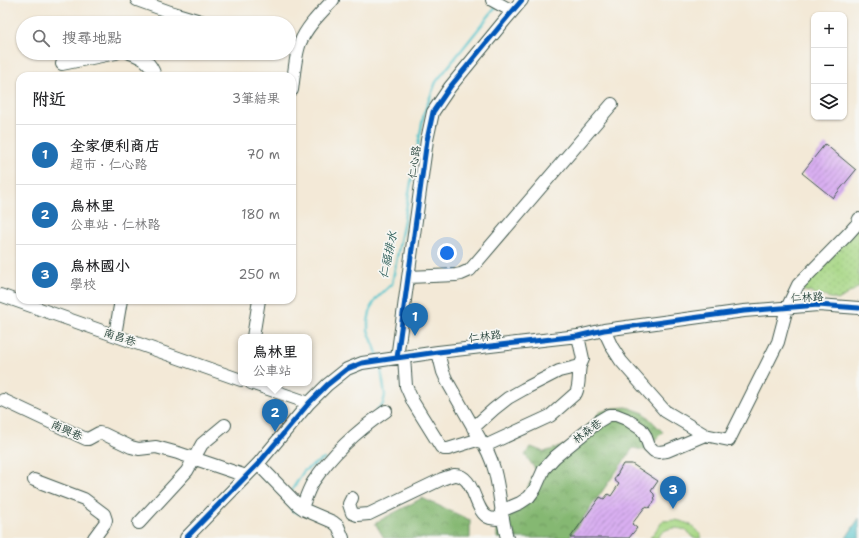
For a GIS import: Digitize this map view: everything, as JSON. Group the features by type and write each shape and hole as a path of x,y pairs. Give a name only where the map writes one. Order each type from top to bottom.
{"street":[{"path":"137,0 183,16"},
{"path":"296,46 301,42 310,25 333,0"},
{"name":"仁心路","path":"396,358 427,140 433,112 500,5 522,0"},
{"path":"62,64 82,60"},
{"path":"144,60 154,72"},
{"path":"293,60 293,72"},
{"path":"408,277 456,275 470,270 612,104"},
{"path":"604,330 621,361 665,411 705,435 729,440 778,342 787,308 798,285 848,234 857,224 859,219"},
{"name":"南昌巷","path":"0,295 16,301"},
{"name":"南昌巷","path":"26,304 238,379"},
{"path":"115,335 120,304"},
{"path":"253,334 258,304"},
{"name":"仁林路","path":"186,538 258,464 309,403 327,385 347,369 362,363 438,352 578,336 604,330 744,312 818,305 859,308"},
{"path":"396,358 413,402 441,447 448,449 482,442 550,416 556,412 576,393 578,389 578,373 583,360 578,336"},
{"path":"438,352 445,377 482,442 496,476 507,538"},
{"path":"473,428 508,398 559,371 580,366"},
{"path":"260,386 309,403"},
{"name":"南興巷","path":"3,400 86,439 99,433 104,434 131,447 139,449 156,448 178,453 246,476"},
{"path":"302,508 312,483 330,461 354,436 386,411"},
{"name":"林森巷","path":"502,515 529,497 535,489 544,470 555,457 599,421 609,415 616,415 626,419 641,429 649,446 654,451 667,451 705,435"},
{"path":"139,523 187,470 202,444 225,424"},
{"path":"258,464 298,505 333,522 338,526 343,538"},
{"path":"352,498 349,504 352,513 357,516 369,514 442,479 454,475 467,480 479,506 485,515 490,518 502,515"},
{"path":"34,480 84,499 104,514 106,520 105,523 94,538"}],"green space":[{"path":"859,226 859,287 838,300 801,290"},
{"path":"627,407 644,413 663,432 650,445 648,451 633,448 569,538 497,538 497,525 520,503 536,470 525,455 531,447 544,452 569,444 600,412 613,408"},
{"path":"422,498 470,520 470,538 384,538 375,523"},
{"path":"675,520 691,525 697,530 702,538 693,538 691,534 683,529 672,528 660,534 658,538 650,538 663,521"}],"water":[{"path":"859,518 859,538 846,538"}],"building":[{"path":"825,144 856,170 833,198 802,173"},
{"path":"623,464 632,464 658,481 651,491 654,494 655,501 649,508 645,507 632,524 637,528 629,538 570,538 600,497 604,499 608,494 611,496 619,484 614,480"}],"waterway":[{"name":"仁福排水","path":"378,356 368,330 368,322 371,307 377,298 392,284 424,113 436,82 496,7"},
{"name":"仁福排水","path":"376,411 383,404 385,395 380,363"},
{"name":"仁福排水","path":"292,490 304,471 324,459"},
{"name":"仁福排水","path":"290,505 292,510 299,513"}],"cycle path":[{"path":"397,358 427,140 433,112 450,87 522,0"},
{"path":"186,538 258,464 309,403 327,385 347,369 362,363 438,352 578,336 604,330 744,311 818,305 859,308"}],"place":[{"name":"全家便利商店","path":"415,336"},
{"name":"烏林里","path":"275,432"},
{"name":"烏林國小","path":"673,509"}]}
